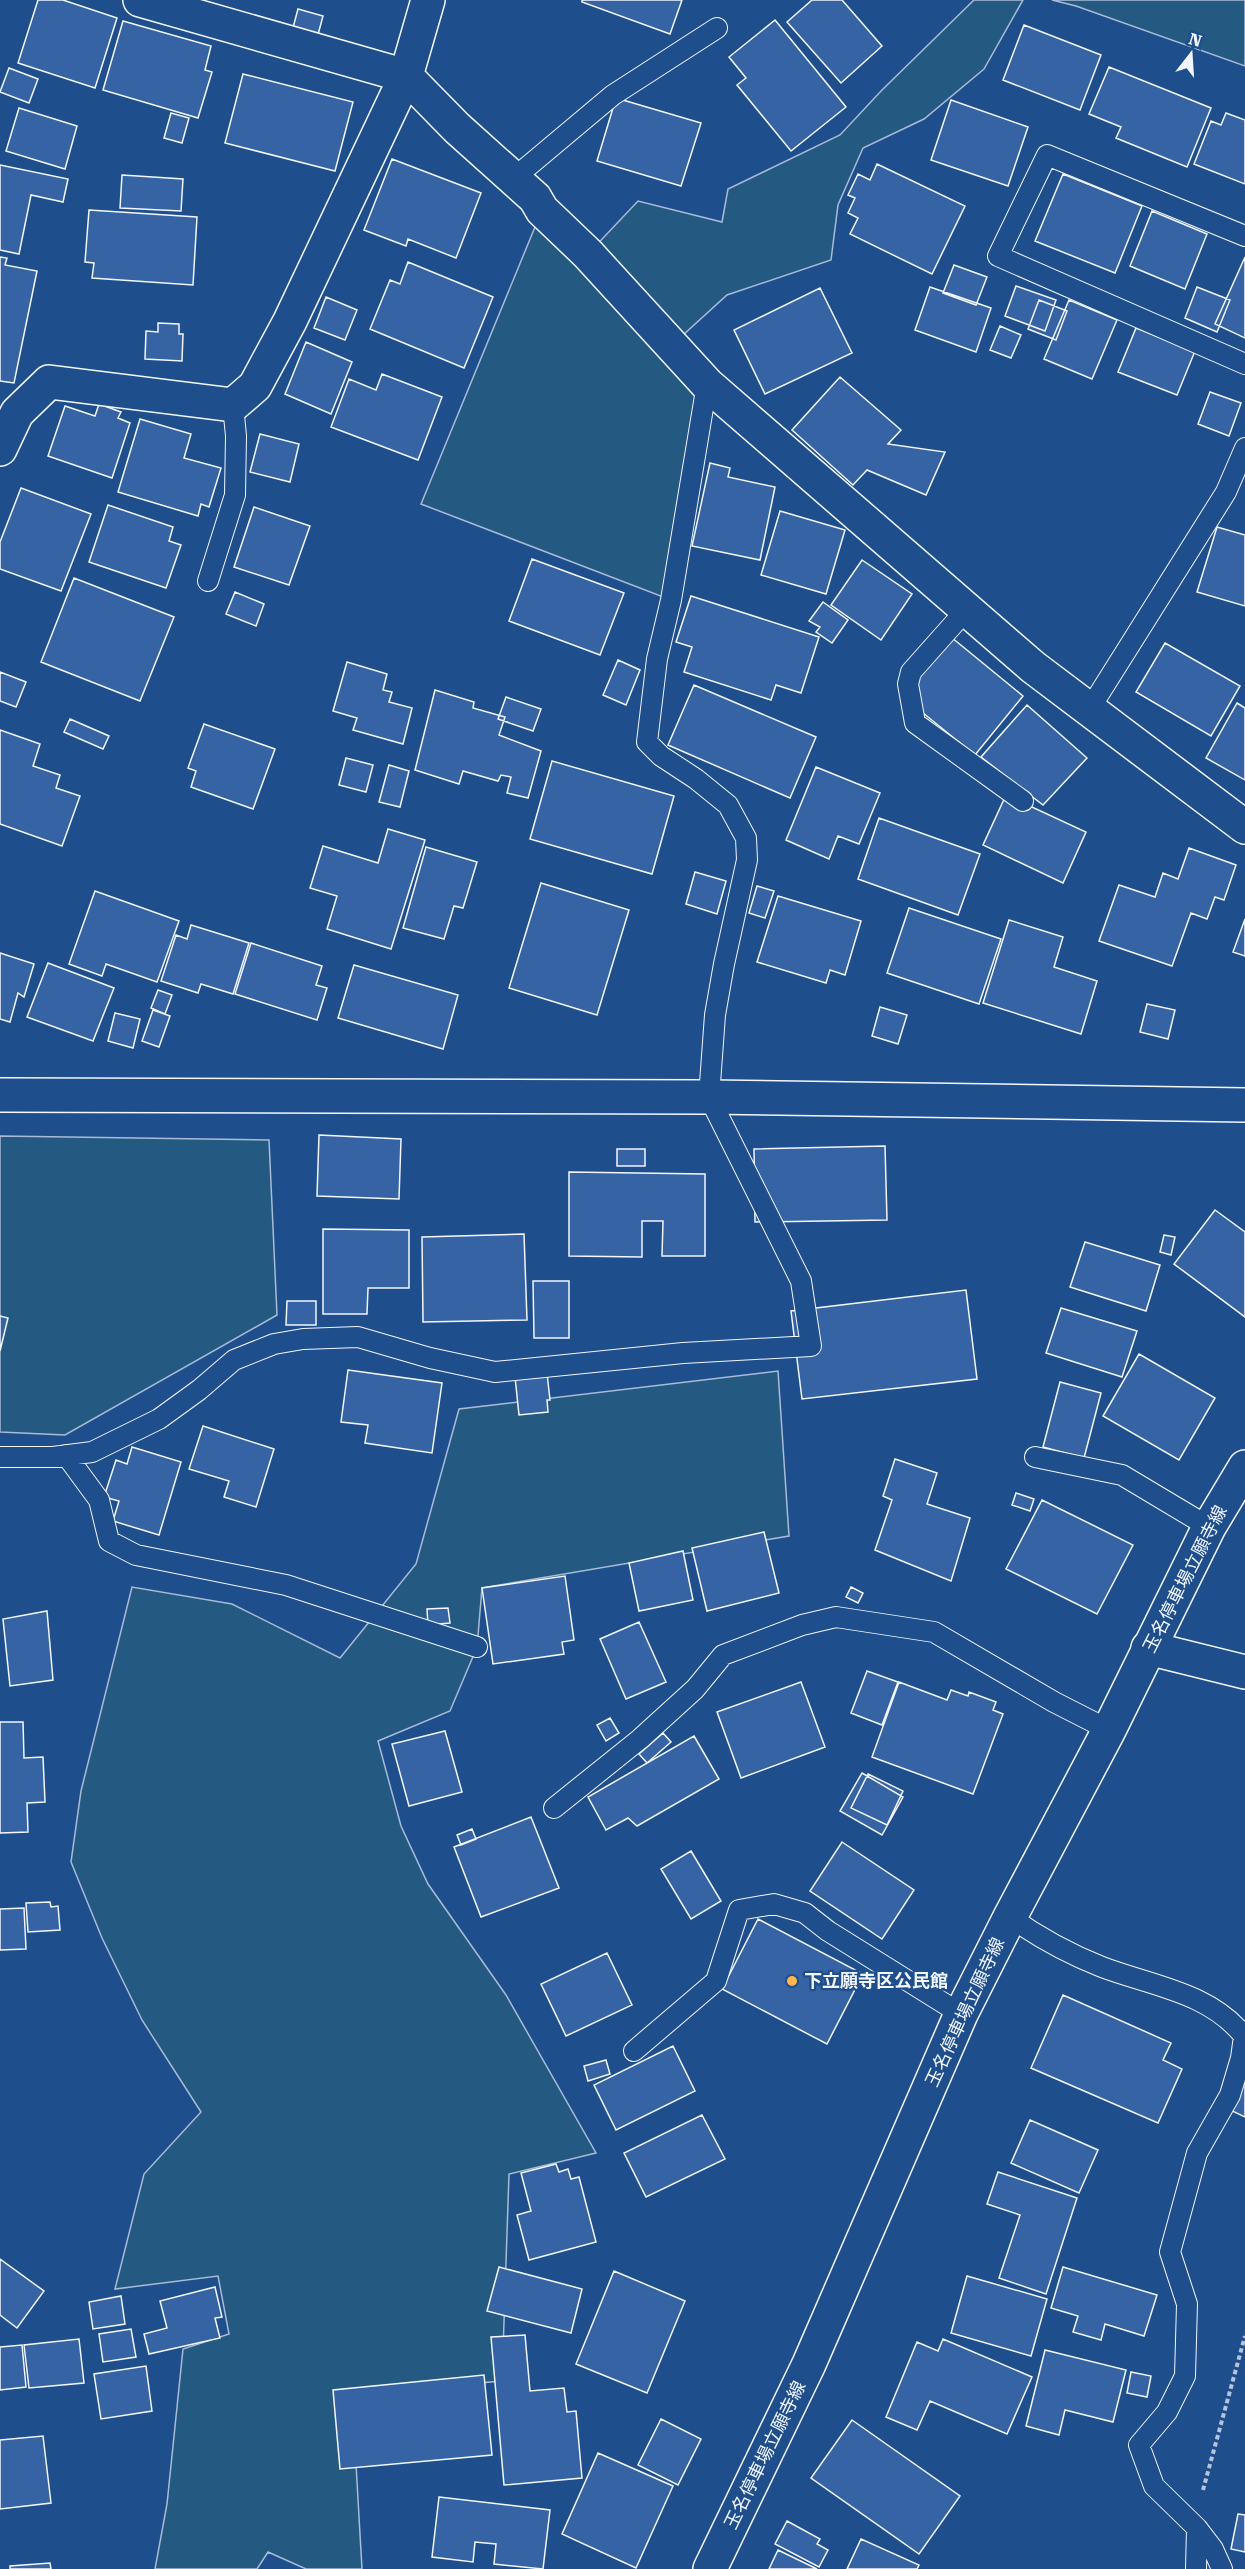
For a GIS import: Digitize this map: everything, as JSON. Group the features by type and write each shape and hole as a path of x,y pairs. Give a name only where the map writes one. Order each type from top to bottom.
{"street":[{"path":"140,0 406,76 458,128 535,198 542,210 588,254 706,384 1033,667 1245,827"},
{"path":"0,449 17,412 49,382 233,405 255,386 290,321 406,76 428,0"},
{"path":"0,1095 709,1097 1245,1105"},
{"name":"玉名停車場立願寺線","path":"710,2569 808,2364 961,2014 1109,1730 1209,1527 1245,1467"},
{"path":"1148,1648 1245,1672"}],"lane":[{"path":"514,178 613,94 717,28"},
{"path":"1245,236 1047,155 998,256 1245,364"},
{"path":"0,1457 92,1452 159,1419 199,1390 234,1360 274,1344 303,1339 358,1337 430,1358 495,1372 683,1353 811,1346 801,1281 709,1097 716,1015 724,964 747,860 746,838 728,806 696,779 661,756 647,742 657,658 671,600 706,384"},
{"path":"208,580 235,495 236,436 233,405"},
{"path":"1089,710 1226,492 1245,448"},
{"path":"965,608 959,618 911,672 908,684 915,723 1023,801"},
{"path":"66,1455 99,1500 109,1540 136,1555 286,1585 477,1647"},
{"path":"1035,1457 1122,1475 1209,1527"},
{"path":"554,1808 640,1739 695,1689 723,1655 802,1625 836,1617 934,1632 1054,1702 1109,1730"},
{"path":"634,2051 716,1981 739,1910 774,1904 805,1912 828,1931 961,2014"},
{"path":"1010,1917 1038,1937 1101,1966 1197,1998 1232,2022 1244,2036 1241,2058 1230,2095 1197,2152 1170,2252 1187,2304 1185,2376 1167,2412 1139,2445 1154,2486 1195,2527 1213,2549 1221,2569"},
{"path":"1195,2527 1196,2569"}],"path":[{"path":"1195,2527 1245,2336"}],"shaded area":[{"path":"974,0 1023,0 984,69 924,119 863,148 838,205 831,260 727,295 671,346 707,384 671,600 421,504 542,210 588,254 638,201 722,222 728,189 840,135 882,90"},
{"path":"1052,0 1245,0 1245,66 1076,6"},
{"path":"0,1136 269,1140 277,1315 65,1435 0,1432"},
{"path":"778,1371 789,1536 482,1588 477,1647 450,1711 378,1741 401,1826 428,1884 506,1995 596,2153 509,2174 502,2381 352,2394 362,2569 306,2569 268,2552 257,2569 155,2569 167,2504 183,2349 229,2334 218,2276 115,2289 144,2174 201,2112 142,2020 102,1938 71,1862 81,1791 132,1587 232,1604 340,1658 416,1564 459,1409"}],"building":[{"path":"38,0 63,0 117,18 95,88 18,63"},
{"path":"582,0 682,0 670,34 582,2"},
{"path":"812,0 842,0 882,46 841,83 787,22"},
{"path":"298,9 323,16 316,42 291,35"},
{"path":"775,20 846,107 791,151 737,85 746,78 729,57"},
{"path":"123,21 211,46 205,70 212,72 198,118 103,90"},
{"path":"1024,25 1101,55 1080,110 1003,80"},
{"path":"1109,67 1211,108 1187,167 1116,138 1121,127 1089,114"},
{"path":"9,68 38,79 29,103 0,92"},
{"path":"243,74 353,102 335,171 225,143"},
{"path":"616,98 701,123 681,186 597,161"},
{"path":"951,100 1028,127 1008,186 931,160"},
{"path":"19,108 77,126 65,169 6,151"},
{"path":"171,113 189,118 182,143 164,138"},
{"path":"1226,113 1245,120 1245,184 1194,164 1211,121 1221,125"},
{"path":"392,159 481,193 456,258 408,239 406,246 364,230"},
{"path":"877,164 965,206 932,274 850,234 858,218 848,213 855,198 848,195 858,174 870,180"},
{"path":"0,165 68,179 63,202 31,195 19,254 0,250"},
{"path":"1063,174 1142,206 1115,273 1035,241"},
{"path":"122,175 183,179 181,211 120,208"},
{"path":"89,210 197,217 193,285 92,278 94,263 85,262"},
{"path":"1152,211 1207,234 1185,289 1130,266"},
{"path":"0,257 7,258 5,265 37,271 14,383 0,381"},
{"path":"1245,257 1245,338 1215,324"},
{"path":"408,262 493,297 464,368 370,329 390,280 400,284"},
{"path":"954,265 987,277 976,305 943,293"},
{"path":"1016,286 1056,300 1045,331 1005,316"},
{"path":"930,287 991,308 976,352 915,330"},
{"path":"1197,287 1230,300 1217,332 1185,318"},
{"path":"820,288 852,353 765,394 734,330"},
{"path":"326,297 357,310 345,340 314,328"},
{"path":"1039,300 1067,311 1056,340 1028,329"},
{"path":"1069,300 1117,320 1092,379 1044,359"},
{"path":"158,323 179,324 179,334 183,334 182,361 145,359 146,331 158,332"},
{"path":"1000,326 1021,335 1011,358 990,350"},
{"path":"1136,328 1195,351 1177,395 1118,372"},
{"path":"306,342 352,362 331,414 285,394"},
{"path":"382,374 442,397 418,460 331,427 349,379 376,390"},
{"path":"840,377 901,430 888,444 945,452 926,495 867,470 853,485 792,430"},
{"path":"1210,392 1241,403 1229,436 1198,424"},
{"path":"99,404 121,412 118,418 130,423 112,478 48,456 65,406 95,416"},
{"path":"140,419 191,434 184,458 221,468 209,507 201,504 198,516 118,492"},
{"path":"260,434 299,444 290,482 250,472"},
{"path":"710,463 730,468 728,477 775,487 760,560 692,546"},
{"path":"21,488 91,514 61,591 0,569 0,542"},
{"path":"108,505 173,527 169,541 181,545 166,588 89,562"},
{"path":"254,507 310,526 289,585 234,567"},
{"path":"780,511 845,530 826,594 761,575"},
{"path":"1217,527 1245,535 1245,606 1197,592"},
{"path":"532,559 624,593 600,655 509,621"},
{"path":"862,560 912,594 881,640 831,605"},
{"path":"74,578 174,617 140,701 41,662"},
{"path":"235,592 264,604 256,626 226,614"},
{"path":"691,596 819,637 801,693 776,685 771,700 684,672 692,647 676,642"},
{"path":"823,602 848,620 832,643 816,632 820,627 809,621"},
{"path":"951,637 1023,696 975,755 902,696"},
{"path":"1165,643 1240,686 1211,736 1136,692"},
{"path":"618,660 640,670 626,705 603,695"},
{"path":"347,662 387,674 383,690 392,692 389,702 412,708 403,744 353,730 357,718 333,711"},
{"path":"0,672 26,682 16,707 0,701"},
{"path":"694,685 816,737 790,798 668,745"},
{"path":"435,690 474,702 473,708 505,717 499,735 541,751 528,798 507,793 511,777 501,775 498,781 463,771 459,784 415,770"},
{"path":"506,697 541,709 533,731 498,719"},
{"path":"1237,703 1245,708 1245,780 1206,758"},
{"path":"1027,705 1087,758 1043,805 981,757"},
{"path":"70,719 109,736 103,749 64,732"},
{"path":"204,724 275,749 253,809 191,787 196,771 188,768"},
{"path":"0,730 40,744 33,766 60,775 56,788 80,796 62,846 0,824"},
{"path":"346,758 373,765 366,792 339,785"},
{"path":"552,761 674,796 652,874 530,839"},
{"path":"389,765 409,771 400,807 379,802"},
{"path":"816,767 880,793 859,844 838,836 829,859 786,840"},
{"path":"1006,795 1086,832 1063,883 983,845"},
{"path":"879,818 980,854 958,915 858,879"},
{"path":"388,829 425,840 391,949 327,929 337,896 310,888 323,846 378,863"},
{"path":"426,847 477,862 463,908 454,906 444,939 403,928"},
{"path":"1189,848 1236,865 1224,900 1215,897 1207,919 1191,913 1172,966 1099,941 1119,885 1155,897 1163,873 1178,879"},
{"path":"695,872 726,881 717,914 686,904"},
{"path":"541,883 629,910 597,1015 509,988"},
{"path":"757,886 774,891 765,918 749,913"},
{"path":"95,891 179,921 157,982 106,964 102,976 69,964"},
{"path":"778,896 861,921 845,975 830,970 826,983 757,962"},
{"path":"909,908 1001,939 979,1004 887,973"},
{"path":"1245,919 1245,956 1233,952"},
{"path":"1009,920 1063,937 1054,967 1097,981 1081,1034 983,1003"},
{"path":"191,925 249,943 233,994 201,984 198,993 161,981 176,935 187,939"},
{"path":"251,943 322,966 316,985 327,988 317,1020 235,994"},
{"path":"0,953 34,964 24,997 18,993 10,1022 0,1019"},
{"path":"48,963 114,988 93,1041 27,1017"},
{"path":"354,965 458,995 443,1049 338,1018"},
{"path":"158,990 172,995 165,1014 151,1008"},
{"path":"1147,1004 1175,1010 1168,1039 1140,1032"},
{"path":"880,1007 907,1015 898,1044 872,1036"},
{"path":"153,1010 170,1016 159,1047 142,1041"},
{"path":"115,1013 140,1019 133,1048 108,1041"},
{"path":"319,1135 401,1139 399,1199 317,1196"},
{"path":"885,1146 887,1220 755,1222 754,1149"},
{"path":"617,1149 645,1149 645,1166 617,1166"},
{"path":"569,1172 705,1174 705,1256 662,1256 663,1221 642,1221 642,1257 569,1256"},
{"path":"1215,1210 1245,1232 1245,1317 1174,1264"},
{"path":"323,1229 409,1230 409,1288 368,1288 367,1314 323,1314"},
{"path":"524,1234 527,1320 423,1322 422,1237"},
{"path":"1164,1235 1175,1237 1171,1255 1160,1252"},
{"path":"1085,1242 1160,1265 1146,1311 1070,1287"},
{"path":"533,1281 569,1281 569,1338 534,1338"},
{"path":"966,1290 977,1379 802,1399 791,1311"},
{"path":"287,1301 316,1301 316,1325 286,1325"},
{"path":"1061,1308 1137,1331 1122,1377 1046,1353"},
{"path":"0,1316 8,1318 0,1351"},
{"path":"1139,1354 1215,1398 1179,1460 1103,1416"},
{"path":"348,1370 442,1383 432,1453 365,1443 368,1425 341,1422"},
{"path":"547,1373 550,1400 547,1400 548,1412 519,1415 515,1377"},
{"path":"1060,1382 1101,1393 1084,1458 1043,1447"},
{"path":"203,1426 274,1449 256,1507 224,1497 229,1481 189,1469"},
{"path":"132,1447 181,1462 159,1535 113,1521 119,1501 104,1497 116,1460 127,1464"},
{"path":"895,1459 937,1473 927,1504 970,1518 951,1581 875,1550 892,1500 883,1496"},
{"path":"1016,1493 1034,1499 1030,1511 1012,1505"},
{"path":"1042,1500 1133,1545 1097,1614 1006,1569"},
{"path":"764,1532 779,1593 707,1611 692,1548"},
{"path":"683,1551 693,1600 639,1611 629,1563"},
{"path":"565,1576 574,1640 562,1642 564,1654 493,1664 482,1588"},
{"path":"851,1587 863,1593 858,1603 846,1597"},
{"path":"448,1608 450,1623 428,1625 427,1609"},
{"path":"47,1611 53,1680 10,1686 3,1619"},
{"path":"639,1622 666,1682 626,1699 600,1639"},
{"path":"867,1671 898,1682 882,1725 851,1713"},
{"path":"801,1682 825,1747 741,1778 717,1712"},
{"path":"899,1682 947,1700 951,1690 968,1696 969,1692 996,1702 993,1710 1003,1714 973,1794 872,1757"},
{"path":"610,1718 619,1733 606,1741 597,1725"},
{"path":"0,1722 23,1722 24,1758 43,1757 45,1802 27,1803 28,1832 0,1833"},
{"path":"445,1731 462,1792 409,1806 392,1744"},
{"path":"663,1733 671,1742 647,1763 639,1754"},
{"path":"694,1736 719,1779 637,1826 628,1818 606,1830 588,1797"},
{"path":"862,1773 903,1797 882,1835 840,1811"},
{"path":"868,1774 903,1791 887,1825 851,1808"},
{"path":"531,1817 559,1888 481,1917 454,1847"},
{"path":"472,1829 476,1839 461,1845 457,1835"},
{"path":"842,1842 914,1890 882,1939 810,1891"},
{"path":"691,1851 721,1901 691,1919 661,1869"},
{"path":"50,1902 51,1907 58,1906 60,1930 28,1932 26,1903"},
{"path":"24,1908 26,1949 0,1950 0,1909"},
{"name":"下立願寺区公民館","path":"758,1919 863,1974 827,2044 722,1989"},
{"path":"607,1953 632,2005 566,2036 541,1984"},
{"path":"1063,1995 1171,2043 1163,2060 1182,2069 1158,2123 1031,2068"},
{"path":"673,2046 695,2091 616,2130 594,2085"},
{"path":"606,2060 610,2074 588,2081 584,2066"},
{"path":"1245,2081 1245,2117 1230,2110"},
{"path":"702,2115 725,2159 646,2197 624,2153"},
{"path":"1030,2120 1098,2150 1079,2193 1011,2163"},
{"path":"556,2164 559,2172 568,2169 571,2179 579,2177 596,2242 529,2260 517,2215 531,2211 521,2173"},
{"path":"998,2172 1077,2198 1046,2294 999,2278 1020,2215 987,2204"},
{"path":"0,2259 44,2291 17,2328 0,2315"},
{"path":"499,2267 582,2289 571,2333 487,2311"},
{"path":"1063,2267 1157,2295 1144,2336 1105,2324 1101,2340 1073,2332 1078,2316 1051,2308"},
{"path":"614,2271 685,2301 647,2393 576,2364"},
{"path":"967,2276 1047,2299 1031,2356 951,2333"},
{"path":"215,2287 222,2317 215,2318 220,2338 149,2354 144,2334 167,2328 160,2301"},
{"path":"121,2296 125,2324 93,2329 89,2302"},
{"path":"131,2329 136,2357 103,2362 99,2334"},
{"path":"525,2335 530,2391 564,2388 567,2412 576,2411 582,2478 504,2485 491,2337"},
{"path":"79,2339 84,2383 29,2388 24,2345"},
{"path":"943,2339 1032,2377 1007,2434 930,2401 917,2430 886,2417 917,2342 938,2351"},
{"path":"22,2345 26,2387 0,2390 0,2347"},
{"path":"1045,2350 1126,2370 1113,2422 1065,2410 1059,2435 1026,2426"},
{"path":"146,2366 152,2411 101,2419 94,2374"},
{"path":"1131,2372 1151,2376 1147,2397 1127,2393"},
{"path":"484,2375 492,2455 340,2469 333,2390"},
{"path":"661,2419 701,2439 678,2485 638,2465"},
{"path":"852,2420 960,2496 919,2554 811,2478"},
{"path":"43,2436 51,2503 0,2509 0,2440"},
{"path":"598,2453 673,2486 636,2568 562,2534"},
{"path":"439,2497 550,2510 543,2569 494,2564 496,2544 475,2542 473,2562 432,2557"},
{"path":"1238,2514 1245,2515 1245,2552 1231,2549"},
{"path":"787,2521 820,2539 817,2544 828,2550 819,2567 775,2544"},
{"path":"861,2539 919,2565 917,2569 847,2569"},
{"path":"778,2550 817,2569 769,2569"},
{"path":"50,2563 51,2569 10,2569 10,2566"}],"place":[{"name":"下立願寺区公民館","path":"792,1981"}]}
